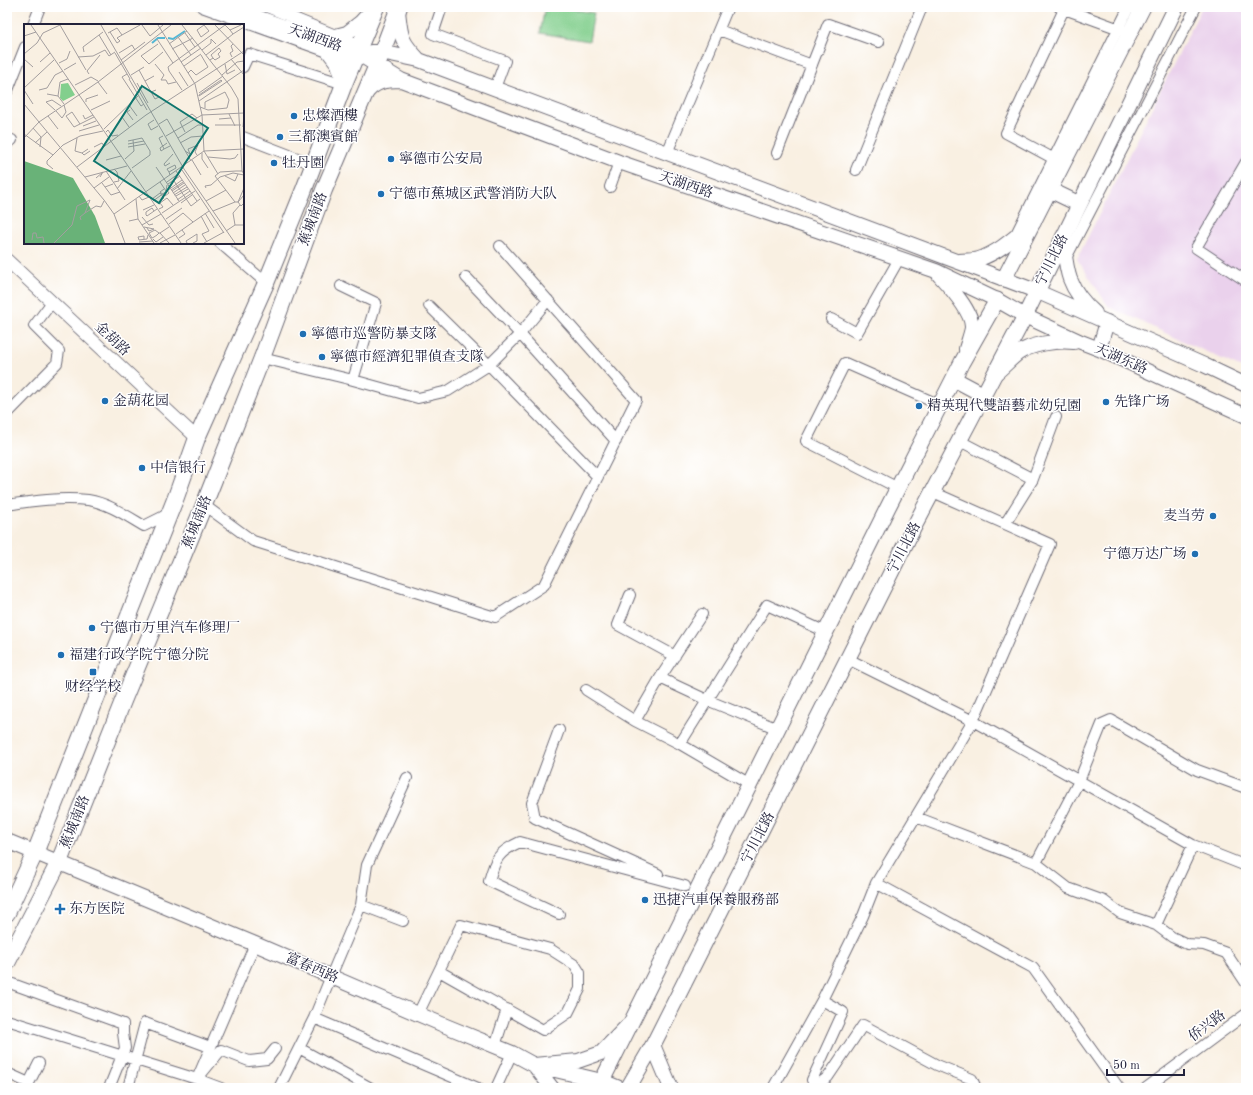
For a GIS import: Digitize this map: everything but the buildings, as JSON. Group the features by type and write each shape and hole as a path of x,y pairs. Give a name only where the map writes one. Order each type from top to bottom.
{"highway":[{"name":"蕉城南路","path":"7,913 36,853 168,514 176,497 197,438 266,283 375,7"},
{"name":"蕉城南路","path":"7,963 59,862 123,701 204,505 262,358 324,190 398,9"}],"main road":[{"name":"天湖西路","path":"228,7 357,53"},
{"path":"344,84 338,64 320,40 347,33 361,22 375,7"},
{"path":"600,1084 630,1023 690,889 750,785 940,405 997,300 1004,279 1050,190 1058,161 1125,31 1143,7"},
{"name":"宁川北路","path":"628,1088 653,1045 933,492 1025,316 1176,7"},
{"path":"398,9 400,33 406,46 419,60"},
{"path":"357,53 379,58"},
{"name":"天湖西路","path":"379,58 419,60 1004,279"},
{"name":"天湖西路","path":"379,58 402,80 619,162 921,266 997,300"},
{"path":"359,105 366,93 373,86 386,80 402,80"},
{"path":"1050,190 1079,204"},
{"path":"956,261 978,259 992,253 1034,222"},
{"path":"1063,237 1066,270 1072,284 1085,304 1104,320 1099,349"},
{"path":"921,266 927,250"},
{"path":"936,272 960,299 967,312 972,327 962,362"},
{"name":"天湖东路","path":"1004,279 1104,320 1246,385"},
{"name":"天湖东路","path":"997,300 1025,316 1246,416"},
{"path":"993,376 1018,353 1041,344 1060,341 1081,342"},
{"path":"954,379 984,395"},
{"name":"富春西路","path":"7,842 59,862 332,976 512,1053 534,1065 619,1088"},
{"path":"534,1065 578,1061 601,1053 630,1023"},
{"path":"653,1045 671,1088"},
{"path":"534,1065 552,1088"}],"street":[{"path":"33,24 40,7"},
{"path":"202,7 330,52 357,53"},
{"path":"267,7 338,36 357,53"},
{"path":"442,7 433,34 505,61 495,88"},
{"path":"667,153 728,7"},
{"path":"856,170 922,7"},
{"path":"1014,238 1058,161 1006,134 1063,8 1125,31 1129,7"},
{"path":"1065,260 1196,7"},
{"path":"777,153 828,24 879,42"},
{"path":"719,30 812,65"},
{"path":"8,90 24,50"},
{"path":"244,65 249,54 344,84"},
{"path":"244,137 313,164"},
{"path":"610,187 619,162"},
{"path":"1246,162 1196,248 1246,281"},
{"path":"221,244 266,283"},
{"path":"204,505 253,541 495,617 544,585 636,400 500,246"},
{"path":"831,319 857,333 899,259"},
{"name":"金葫路","path":"7,260 197,438"},
{"path":"466,277 520,334 616,441"},
{"path":"341,286 376,303 353,380"},
{"path":"262,358 353,380 418,398 448,391 489,365 520,334 548,300"},
{"path":"7,414 57,363 59,352 34,326 52,302"},
{"path":"429,306 489,365 598,477"},
{"path":"898,488 806,441 845,364 940,405"},
{"path":"1005,524 1033,479 1056,417"},
{"path":"960,441 1033,479"},
{"path":"773,1088 822,1000 876,883 973,720 1050,544 933,492"},
{"path":"7,505 51,499 89,500 114,508 144,526 168,514"},
{"path":"630,595 618,625 675,656"},
{"path":"680,744 767,605 826,632"},
{"path":"635,721 660,678 702,614"},
{"path":"848,659 973,720 1193,845 1246,866"},
{"path":"660,678 707,700 778,729"},
{"path":"586,690 635,721 680,744 750,785"},
{"path":"1036,863 1079,781 1102,724 1111,720 1197,770 1246,788"},
{"path":"559,730 532,803 535,818 690,889"},
{"path":"279,1088 314,1018 332,976 361,905 368,865 407,778"},
{"path":"916,817 1036,863 1068,888 1104,902 1120,913 1156,925 1172,937 1187,944 1204,945 1226,953 1246,983"},
{"path":"559,914 489,881 494,862 506,848 520,842 690,889"},
{"path":"1156,925 1193,845"},
{"path":"876,883 1033,968 1119,1088"},
{"path":"361,905 403,921"},
{"path":"418,1014 461,925 550,949 575,965 580,973 580,989 568,1013 543,1030 439,971"},
{"path":"197,1079 255,944"},
{"path":"7,982 123,1024 126,1048 109,1088"},
{"path":"822,1000 843,1012 812,1080 820,1083 828,1077 862,1025 937,1065 972,1079 976,1088"},
{"path":"495,1046 507,1009"},
{"name":"侨兴路","path":"1146,1088 1246,1014"},
{"path":"314,1018 478,1088"},
{"path":"7,1020 197,1079 220,1088"},
{"path":"128,1088 145,1024 210,1048"},
{"path":"299,1048 371,1088"},
{"path":"197,1079 221,1050 249,1061 267,1059 275,1049"},
{"path":"496,1088 512,1053"},
{"path":"7,1073 29,1083 39,1063"}],"shaded area":[{"path":"1202,7 1246,7 1246,370 1109,307 1077,259"}],"green space":[{"path":"545,7 560,7 594,13 589,41 540,33"}],"place":[{"name":"忠燦酒樓","path":"294,116"},
{"name":"三都澳賓館","path":"280,137"},
{"name":"寧德市公安局","path":"391,159"},
{"name":"牡丹園","path":"274,163"},
{"name":"宁德市蕉城区武警消防大队","path":"381,194"},
{"name":"寧德市巡警防暴支隊","path":"303,334"},
{"name":"寧德市經濟犯罪偵查支隊","path":"322,357"},
{"name":"金葫花园","path":"105,401"},
{"name":"先锋广场","path":"1106,402"},
{"name":"精英現代雙語藝朮幼兒園","path":"919,406"},
{"name":"中信银行","path":"142,468"},
{"name":"麦当劳","path":"1213,516"},
{"name":"宁德万达广场","path":"1195,554"},
{"name":"宁德市万里汽车修理厂","path":"92,628"},
{"name":"福建行政学院宁德分院","path":"61,655"},
{"name":"财经学校","path":"93,672"},
{"name":"迅捷汽車保養服務部","path":"645,900"},
{"name":"东方医院","path":"60,909"}]}
